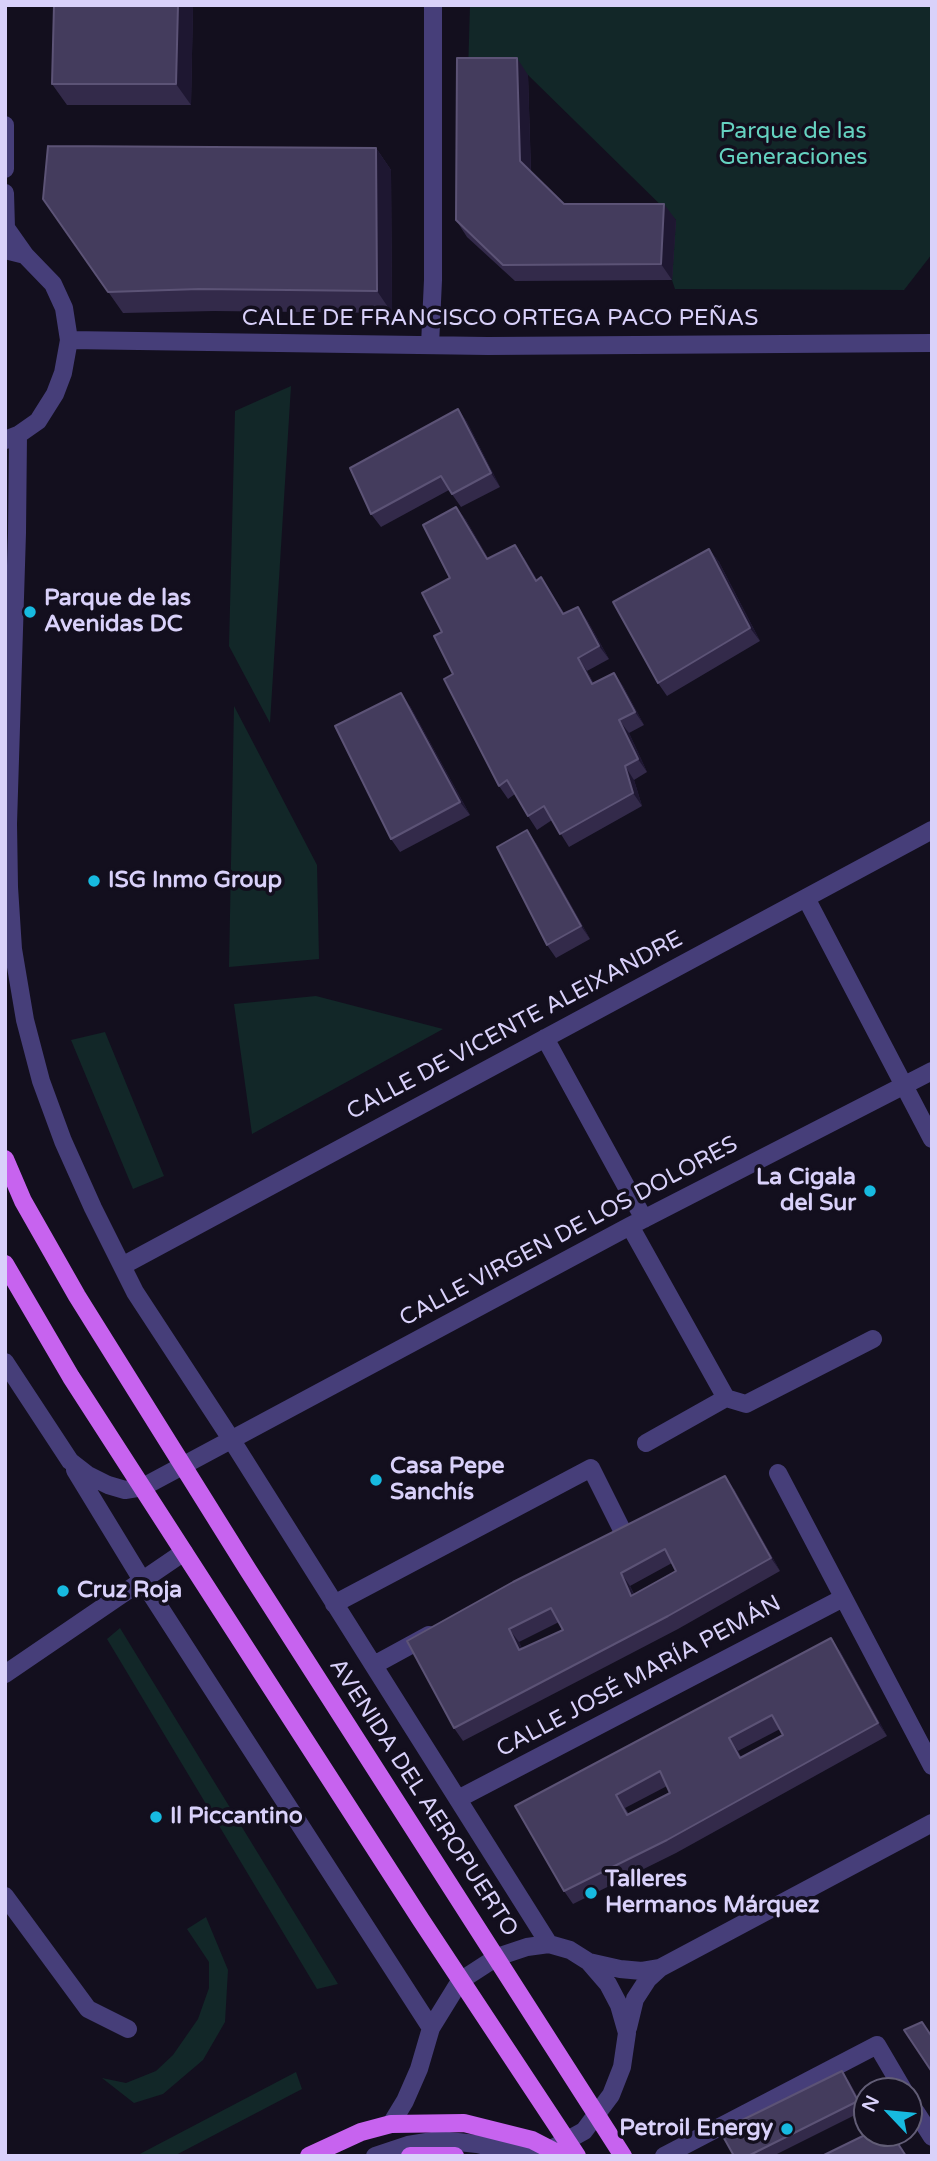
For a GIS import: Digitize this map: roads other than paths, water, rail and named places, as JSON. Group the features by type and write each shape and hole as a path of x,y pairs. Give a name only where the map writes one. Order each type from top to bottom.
{"main road":[{"name":"AVENIDA DEL AEROPUERTO","path":"5,1159 23,1201 77,1296 262,1593 498,1957 623,2156"},
{"path":"5,1264 71,1377 460,1981 565,2151"},
{"path":"309,2156 361,2132 391,2124 464,2123 508,2132 565,2151"},
{"path":"410,2156 455,2156"}],"street":[{"path":"430,345 433,280 433,5"},
{"path":"5,125 5,170"},
{"path":"5,193 6,228 25,256 53,284 64,309 68,340 55,394 38,421 12,438"},
{"path":"5,250 25,256"},
{"name":"CALLE DE FRANCISCO ORTEGA PACO PEÑAS","path":"68,340 430,345 932,343"},
{"name":"AVENIDA DEL AEROPUERTO","path":"12,438 17,547 8,824 9,887 13,949 25,1020 41,1081 63,1140 122,1266 156,1328 231,1439 549,1944"},
{"name":"CALLE DE VICENTE ALEIXANDRE","path":"122,1266 932,830"},
{"path":"806,898 932,1139"},
{"path":"545,1038 726,1398"},
{"name":"CALLE VIRGEN DE LOS DOLORES","path":"231,1439 637,1222 932,1071"},
{"path":"646,1443 726,1398 746,1404 873,1339"},
{"path":"5,1362 431,2028"},
{"path":"70,1461 88,1475 125,1490 143,1487 231,1439"},
{"path":"334,1604 591,1468 623,1533"},
{"path":"778,1473 932,1766"},
{"path":"5,1674 184,1552"},
{"name":"CALLE JOSÉ MARÍA PEMÁN","path":"458,1799 843,1598"},
{"path":"373,1665 439,1630"},
{"path":"375,2156 408,2145 439,2140 477,2144 521,2154 565,2151 611,2095 622,2067 626,2033 635,1998 648,1979 660,1968 932,1824"},
{"path":"5,1896 88,2009 128,2029"},
{"path":"391,2124 419,2069 431,2028 460,1981 498,1957 527,1947 549,1944 570,1951 589,1962 620,1969 642,1971 660,1968"},
{"path":"589,1962 608,1984 620,2006 626,2033"},
{"path":"664,2156 877,2045 896,2077"}],"place":[{"name":"Parque de las Avenidas DC","path":"30,612"},
{"name":"ISG Inmo Group","path":"94,881"},
{"name":"La Cigala del Sur","path":"870,1191"},
{"name":"Casa Pepe Sanchís","path":"376,1480"},
{"name":"Cruz Roja","path":"63,1591"},
{"name":"Il Piccantino","path":"156,1817"},
{"name":"Talleres Hermanos Márquez","path":"591,1893"},
{"name":"Petroil Energy","path":"787,2129"}],"park label":[{"name":"Parque de las Generaciones","path":"793,145"}]}
